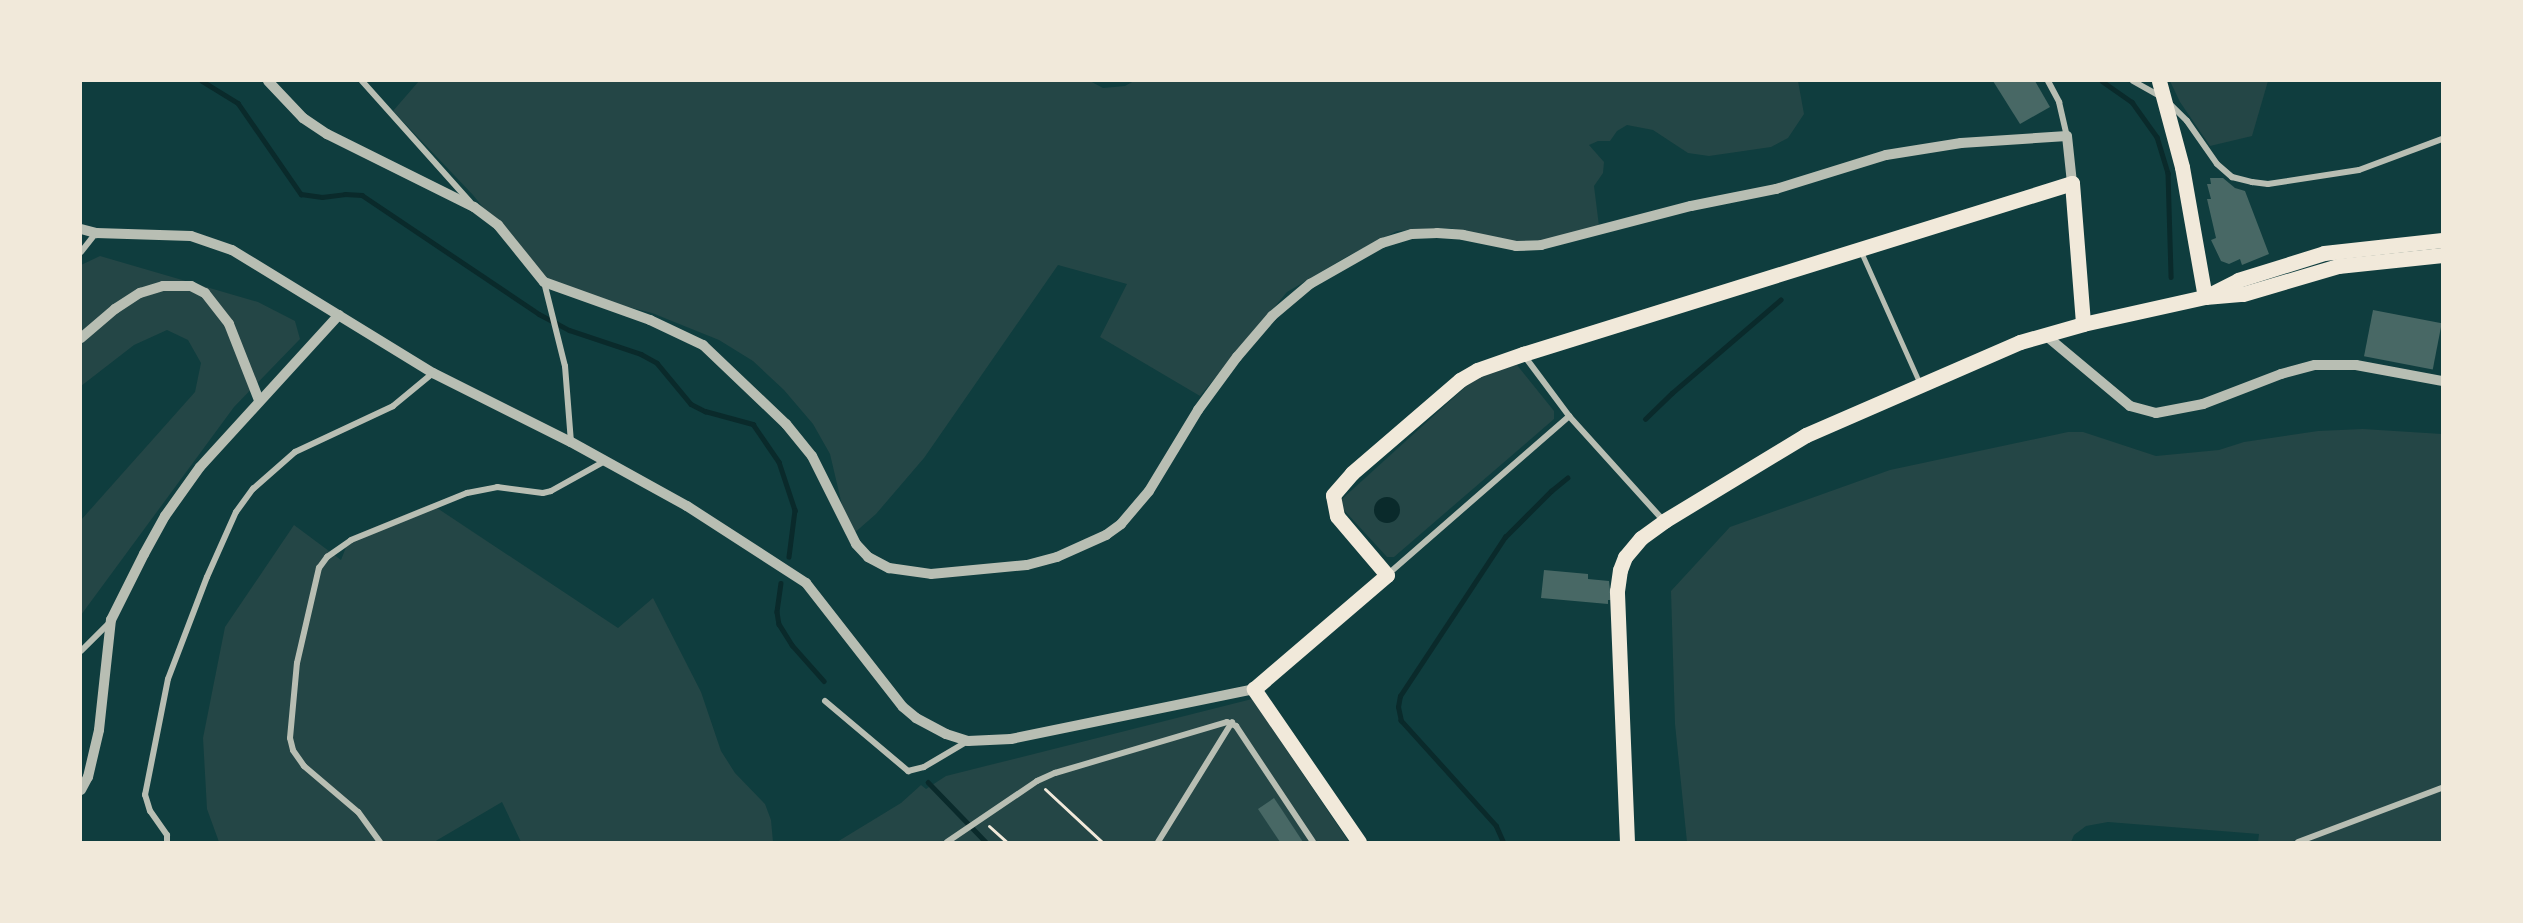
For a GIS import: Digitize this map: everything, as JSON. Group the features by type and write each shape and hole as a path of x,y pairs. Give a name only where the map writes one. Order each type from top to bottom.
{"main road":[{"path":"2159,81 2197,236 2205,297"},
{"path":"1359,842 1254,689 1387,575 1337,516 1333,502 1338,488 1460,380 1477,370 1523,354 2072,183 2083,324"},
{"path":"2205,297 2238,280 2324,253 2442,240"},
{"path":"1627,842 1617,591 1625,556 1641,538 1664,521 1806,435 1920,383 2044,334 2205,297 2243,294 2345,265 2442,255"}],"street":[{"path":"268,81 303,118 327,134 474,207 498,225 544,282 558,334 571,412 571,442"},
{"path":"362,81 474,207"},
{"path":"2133,81 2164,98 2187,121 2217,164 2232,177 2252,182 2268,184 2359,170 2442,139"},
{"path":"2051,82 2059,102 2067,136 2072,183"},
{"path":"544,282 650,320 703,345 786,424 806,448 856,544 879,564 911,573 988,570 1057,557 1106,535 1121,524 1149,491 1198,410 1236,357 1272,316 1310,284 1382,243 1412,234 1437,233 1463,235 1516,246 1542,245 1691,206 1776,189 1856,164 1914,150 1961,143 2067,136"},
{"path":"81,229 96,232 191,236 212,242 252,261 434,373 571,442 603,462 687,506 807,583 903,706 930,726 968,741 1011,739 1254,689"},
{"path":"81,252 96,232"},
{"path":"81,338 115,309 140,293 163,286 191,286 205,293 229,324 259,400"},
{"path":"81,651 111,620 165,516 200,467 339,315"},
{"path":"2044,334 2130,406 2156,413 2203,404 2281,374 2314,365 2356,364 2442,381"},
{"path":"1523,354 1569,416 1664,521"},
{"path":"167,842 166,835 150,811 145,795 168,679 207,577 236,512 253,489 295,452 393,406 434,373"},
{"path":"1387,575 1569,416"},
{"path":"380,842 358,812 304,766 293,750 290,738 297,663 319,568 327,557 351,540 467,493 497,487 543,493 560,488 603,462"},
{"path":"81,790 88,777 99,730 111,620"},
{"path":"825,701 908,771 924,767 968,741"},
{"path":"947,842 1037,781 1096,760 1232,722"},
{"path":"1158,842 1232,722"},
{"path":"1232,722 1277,784 1313,842"},
{"path":"2298,842 2442,788"}],"lane":[{"path":"1860,248 1920,383"}],"path":[{"path":"1037,781 1102,842"},
{"path":"981,819 1007,842"}],"shaded area":[{"path":"419,81 1090,81 1103,88 1125,86 1134,81 1798,81 1804,114 1788,138 1771,147 1709,156 1688,153 1653,130 1627,125 1617,131 1610,141 1598,141 1589,145 1604,162 1603,173 1594,186 1599,226 1553,239 1508,244 1479,239 1451,228 1397,231 1348,256 1287,292 1200,396 1100,337 1127,284 1058,265 924,458 876,514 852,535 846,522 830,454 813,424 784,390 753,361 719,340 652,313 577,294 540,278 473,195 393,111"},
{"path":"2170,81 2268,81 2252,136 2210,146 2180,102"},
{"path":"100,256 258,302 295,321 300,339 234,407 81,615 81,520 195,392 201,363 188,340 167,330 134,345 81,386 81,265"},
{"path":"1517,365 1554,411 1554,419 1394,557 1387,557 1342,508 1342,499 1473,380 1480,375"},
{"path":"2363,429 2442,434 2442,842 2258,842 2259,834 2108,822 2086,826 2074,835 2071,842 1687,842 1675,724 1671,591 1730,527 1890,470 2068,432 2083,432 2156,456 2219,450 2244,442 2318,431"},
{"path":"1387,497 1396,501 1400,510 1396,519 1387,523 1378,519 1374,510 1378,501"},
{"path":"431,504 618,628 653,598 701,692 721,751 735,773 765,804 771,820 773,842 521,842 502,802 434,842 219,842 207,809 203,738 225,627 294,525 341,560 350,537"},
{"path":"1252,699 1349,842 837,842 901,803 921,785 926,789 946,776"}],"building":[{"path":"1993,81 2035,81 2050,107 2020,124"},
{"path":"2210,178 2223,178 2235,188 2245,191 2269,254 2242,265 2240,259 2229,264 2221,261 2211,240 2216,238 2207,199 2211,199 2207,184 2211,184"},
{"path":"2373,310 2442,323 2433,369 2364,356"},
{"path":"1544,570 1588,574 1588,579 1609,581 1611,600 1608,600 1608,604 1541,598"},
{"path":"1274,798 1303,842 1280,842 1258,809"}],"waterway":[{"path":"202,81 238,103 301,194 322,197 345,194 362,195 539,314 569,330 641,354 657,363 691,404 705,411 753,424 779,462 795,510 789,557"},
{"path":"2102,81 2132,102 2157,137 2168,173 2171,277"},
{"path":"1645,419 1780,300"},
{"path":"1503,842 1496,826 1401,721 1398,707 1400,696 1505,537 1567,478"},
{"path":"781,583 777,612 779,624 792,645 824,681"},
{"path":"928,782 986,842"}]}
